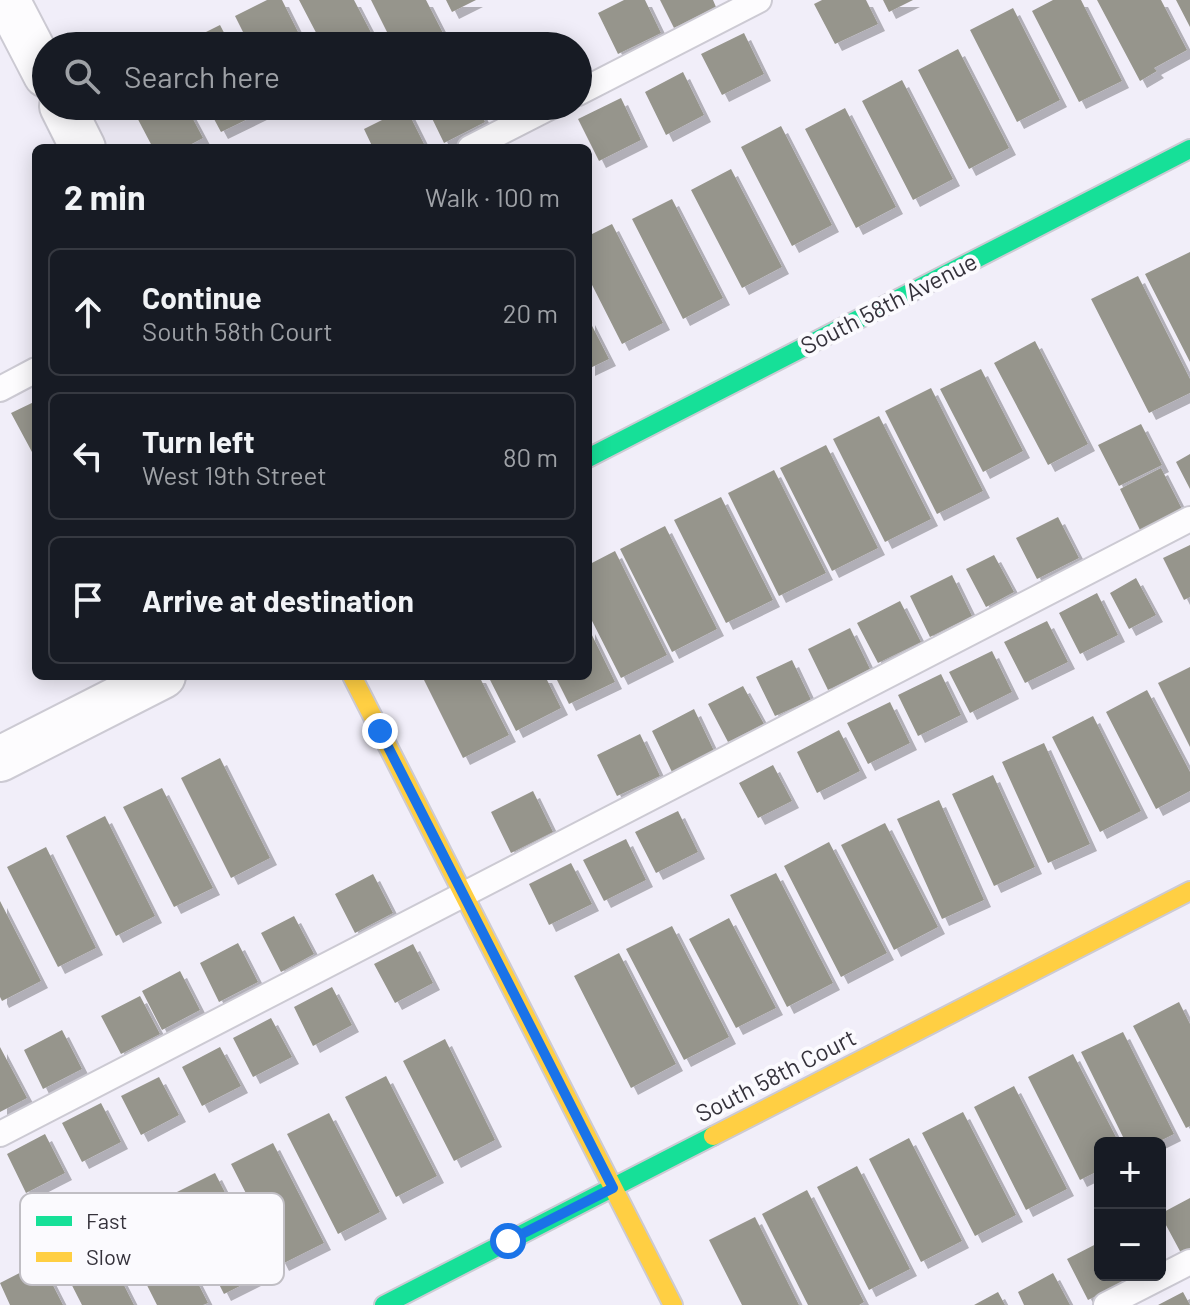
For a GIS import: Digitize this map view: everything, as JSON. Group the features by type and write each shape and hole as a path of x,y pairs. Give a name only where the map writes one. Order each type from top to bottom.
{"street":[{"path":"18,11 32,43"},
{"path":"69,120 81,144"},
{"name":"South 58th Avenue","path":"592,456 1190,149"},
{"path":"0,759 155,680"},
{"path":"354,680 673,1305"},
{"name":"South 58th Court","path":"384,1305 1190,891"}],"lane":[{"path":"592,86 759,0"},
{"path":"478,144 525,120"},
{"path":"0,389 32,372"},
{"path":"0,1134 1190,519"},
{"path":"1106,1305 1190,1262"}],"building":[{"path":"267,0 282,0 298,32 243,32 235,16"},
{"path":"299,0 354,0 371,32 316,32"},
{"path":"371,0 426,0 442,32 387,32"},
{"path":"446,0 476,0 452,12"},
{"path":"624,0 645,0 661,33 618,54 598,13"},
{"path":"660,0 713,0 716,7 674,28"},
{"path":"822,0 866,0 878,24 835,44 814,4"},
{"path":"883,0 913,0 889,12"},
{"path":"1053,0 1081,0 1122,81 1079,102 1032,11"},
{"path":"1097,0 1161,0 1187,50 1154,68 1157,71 1140,81"},
{"path":"1176,0 1190,0 1190,27"},
{"path":"1013,8 1060,100 1017,122 970,30"},
{"path":"220,25 224,32 206,32"},
{"path":"744,33 764,74 722,95 701,54"},
{"path":"958,49 1009,148 969,169 918,70"},
{"path":"683,72 704,115 666,135 645,92"},
{"path":"902,80 953,179 913,200 862,101"},
{"path":"621,98 641,140 599,161 578,120 592,120 592,112"},
{"path":"845,108 896,207 856,228 805,129"},
{"path":"138,120 193,120 203,138 192,144 151,144"},
{"path":"215,120 246,120 221,132"},
{"path":"382,120 412,120 424,144 371,144 364,129"},
{"path":"433,120 484,120 485,122 444,143"},
{"path":"781,126 832,225 792,246 741,147"},
{"path":"731,169 782,267 742,288 691,190"},
{"path":"672,199 723,298 683,319 632,219"},
{"path":"612,224 663,323 622,344 592,285 592,234"},
{"path":"1190,252 1190,362 1145,274"},
{"path":"1138,276 1190,379 1190,393 1149,413 1091,299"},
{"path":"592,326 609,359 592,367"},
{"path":"1035,341 1088,444 1048,465 994,363"},
{"path":"981,369 1023,451 983,472 940,389"},
{"path":"931,388 983,491 937,514 885,411"},
{"path":"32,403 32,452 11,413"},
{"path":"879,416 931,519 885,542 833,439"},
{"path":"1141,424 1162,465 1119,486 1098,445"},
{"path":"826,445 878,548 832,571 780,468"},
{"path":"1190,454 1190,489 1176,462"},
{"path":"1161,468 1182,509 1140,530 1120,489"},
{"path":"774,470 826,573 779,596 728,493"},
{"path":"721,497 773,600 726,623 674,520"},
{"path":"1058,517 1079,558 1037,579 1016,538"},
{"path":"665,526 717,629 672,652 620,549"},
{"path":"1190,545 1190,597 1184,600 1163,558"},
{"path":"615,551 667,655 621,678 592,621 592,563"},
{"path":"994,555 1014,592 986,607 966,569"},
{"path":"952,575 972,616 930,637 910,596"},
{"path":"1136,578 1156,615 1129,629 1110,593"},
{"path":"1097,593 1118,635 1080,654 1059,613"},
{"path":"900,601 921,642 878,663 857,623"},
{"path":"1047,621 1068,662 1025,683 1004,642"},
{"path":"850,628 870,669 828,690 808,649"},
{"path":"592,635 615,682 569,704 557,680 592,680"},
{"path":"992,651 1012,692 970,713 949,672"},
{"path":"792,660 811,700 775,716 756,677"},
{"path":"1190,667 1190,747 1158,683"},
{"path":"941,674 961,715 918,736 898,695"},
{"path":"424,680 481,680 509,735 463,758"},
{"path":"490,680 547,680 561,708 516,731"},
{"path":"743,686 764,724 728,742 708,704"},
{"path":"1147,690 1190,772 1190,791 1156,809 1106,712"},
{"path":"890,702 910,743 868,764 847,723"},
{"path":"694,709 714,751 672,772 652,731"},
{"path":"1093,716 1141,811 1100,832 1052,737"},
{"path":"839,730 860,771 817,793 797,752"},
{"path":"640,734 660,776 617,796 597,755"},
{"path":"1044,743 1090,844 1048,863 1002,762"},
{"path":"220,758 270,858 231,878 181,778"},
{"path":"773,765 792,801 758,818 739,783"},
{"path":"993,775 1035,867 994,886 952,794"},
{"path":"162,788 213,888 174,907 123,807"},
{"path":"533,791 553,832 511,853 491,812"},
{"path":"939,800 984,900 942,919 897,819"},
{"path":"678,811 698,852 656,873 635,832"},
{"path":"105,816 155,916 116,936 66,836"},
{"path":"885,823 938,927 894,950 841,845"},
{"path":"626,839 646,880 604,901 583,860"},
{"path":"829,842 887,953 841,977 784,866"},
{"path":"46,847 96,948 58,967 7,867"},
{"path":"571,863 592,904 549,925 529,884"},
{"path":"776,873 833,983 787,1007 730,895"},
{"path":"373,874 393,913 355,933 335,894"},
{"path":"0,901 41,981 2,1001 0,997"},
{"path":"294,916 314,954 281,972 261,933"},
{"path":"729,918 776,1008 736,1028 689,939"},
{"path":"672,926 729,1037 684,1060 626,949"},
{"path":"238,943 258,982 219,1002 200,963"},
{"path":"413,944 433,983 395,1003 374,964"},
{"path":"619,953 676,1064 631,1088 574,976"},
{"path":"180,971 200,1010 162,1030 142,991"},
{"path":"332,987 352,1025 313,1046 294,1007"},
{"path":"140,996 160,1034 121,1054 101,1016"},
{"path":"1179,1002 1190,1024 1190,1126 1186,1128 1133,1026"},
{"path":"271,1018 292,1057 253,1077 233,1038"},
{"path":"62,1030 82,1069 43,1089 24,1050"},
{"path":"1123,1032 1174,1134 1166,1138 1123,1137 1081,1052"},
{"path":"445,1039 495,1140 454,1161 403,1061"},
{"path":"0,1047 27,1098 0,1112"},
{"path":"220,1047 241,1086 202,1106 182,1067"},
{"path":"1073,1054 1116,1137 1094,1137 1094,1173 1080,1180 1028,1077"},
{"path":"386,1076 437,1176 396,1197 345,1097"},
{"path":"159,1077 179,1115 141,1135 121,1096"},
{"path":"1014,1086 1067,1189 1026,1210 974,1107"},
{"path":"101,1103 121,1142 82,1162 62,1123"},
{"path":"963,1112 1016,1215 975,1236 922,1133"},
{"path":"329,1113 380,1212 338,1234 287,1134"},
{"path":"45,1134 65,1173 26,1193 7,1154"},
{"path":"909,1138 962,1241 921,1262 869,1159"},
{"path":"273,1143 324,1243 284,1263 284,1193 246,1193 231,1164"},
{"path":"857,1166 910,1269 869,1290 817,1187"},
{"path":"215,1173 225,1193 175,1193"},
{"path":"807,1190 864,1302 859,1305 808,1305 762,1214"},
{"path":"1190,1198 1190,1248 1181,1253 1166,1225 1166,1211"},
{"path":"755,1217 799,1305 742,1305 709,1240"},
{"path":"1094,1245 1094,1281 1126,1281 1088,1300 1067,1259"},
{"path":"20,1273 20,1285 53,1285 63,1305 10,1305 0,1283"},
{"path":"1053,1273 1070,1305 1024,1305 1018,1292"},
{"path":"72,1285 124,1285 134,1305 82,1305"},
{"path":"147,1285 199,1285 208,1303 203,1305 157,1305"},
{"path":"219,1285 242,1285 224,1294"},
{"path":"998,1292 1005,1305 974,1305"},
{"path":"1183,1292 1190,1305 1158,1305"}],"traffic: fast":[{"path":"592,456 1190,149"},
{"path":"384,1305 713,1136"}],"traffic: slow":[{"path":"354,680 673,1305"},
{"path":"713,1136 1190,891"}],"route":[{"path":"380,731 613,1188 508,1241"}]}
